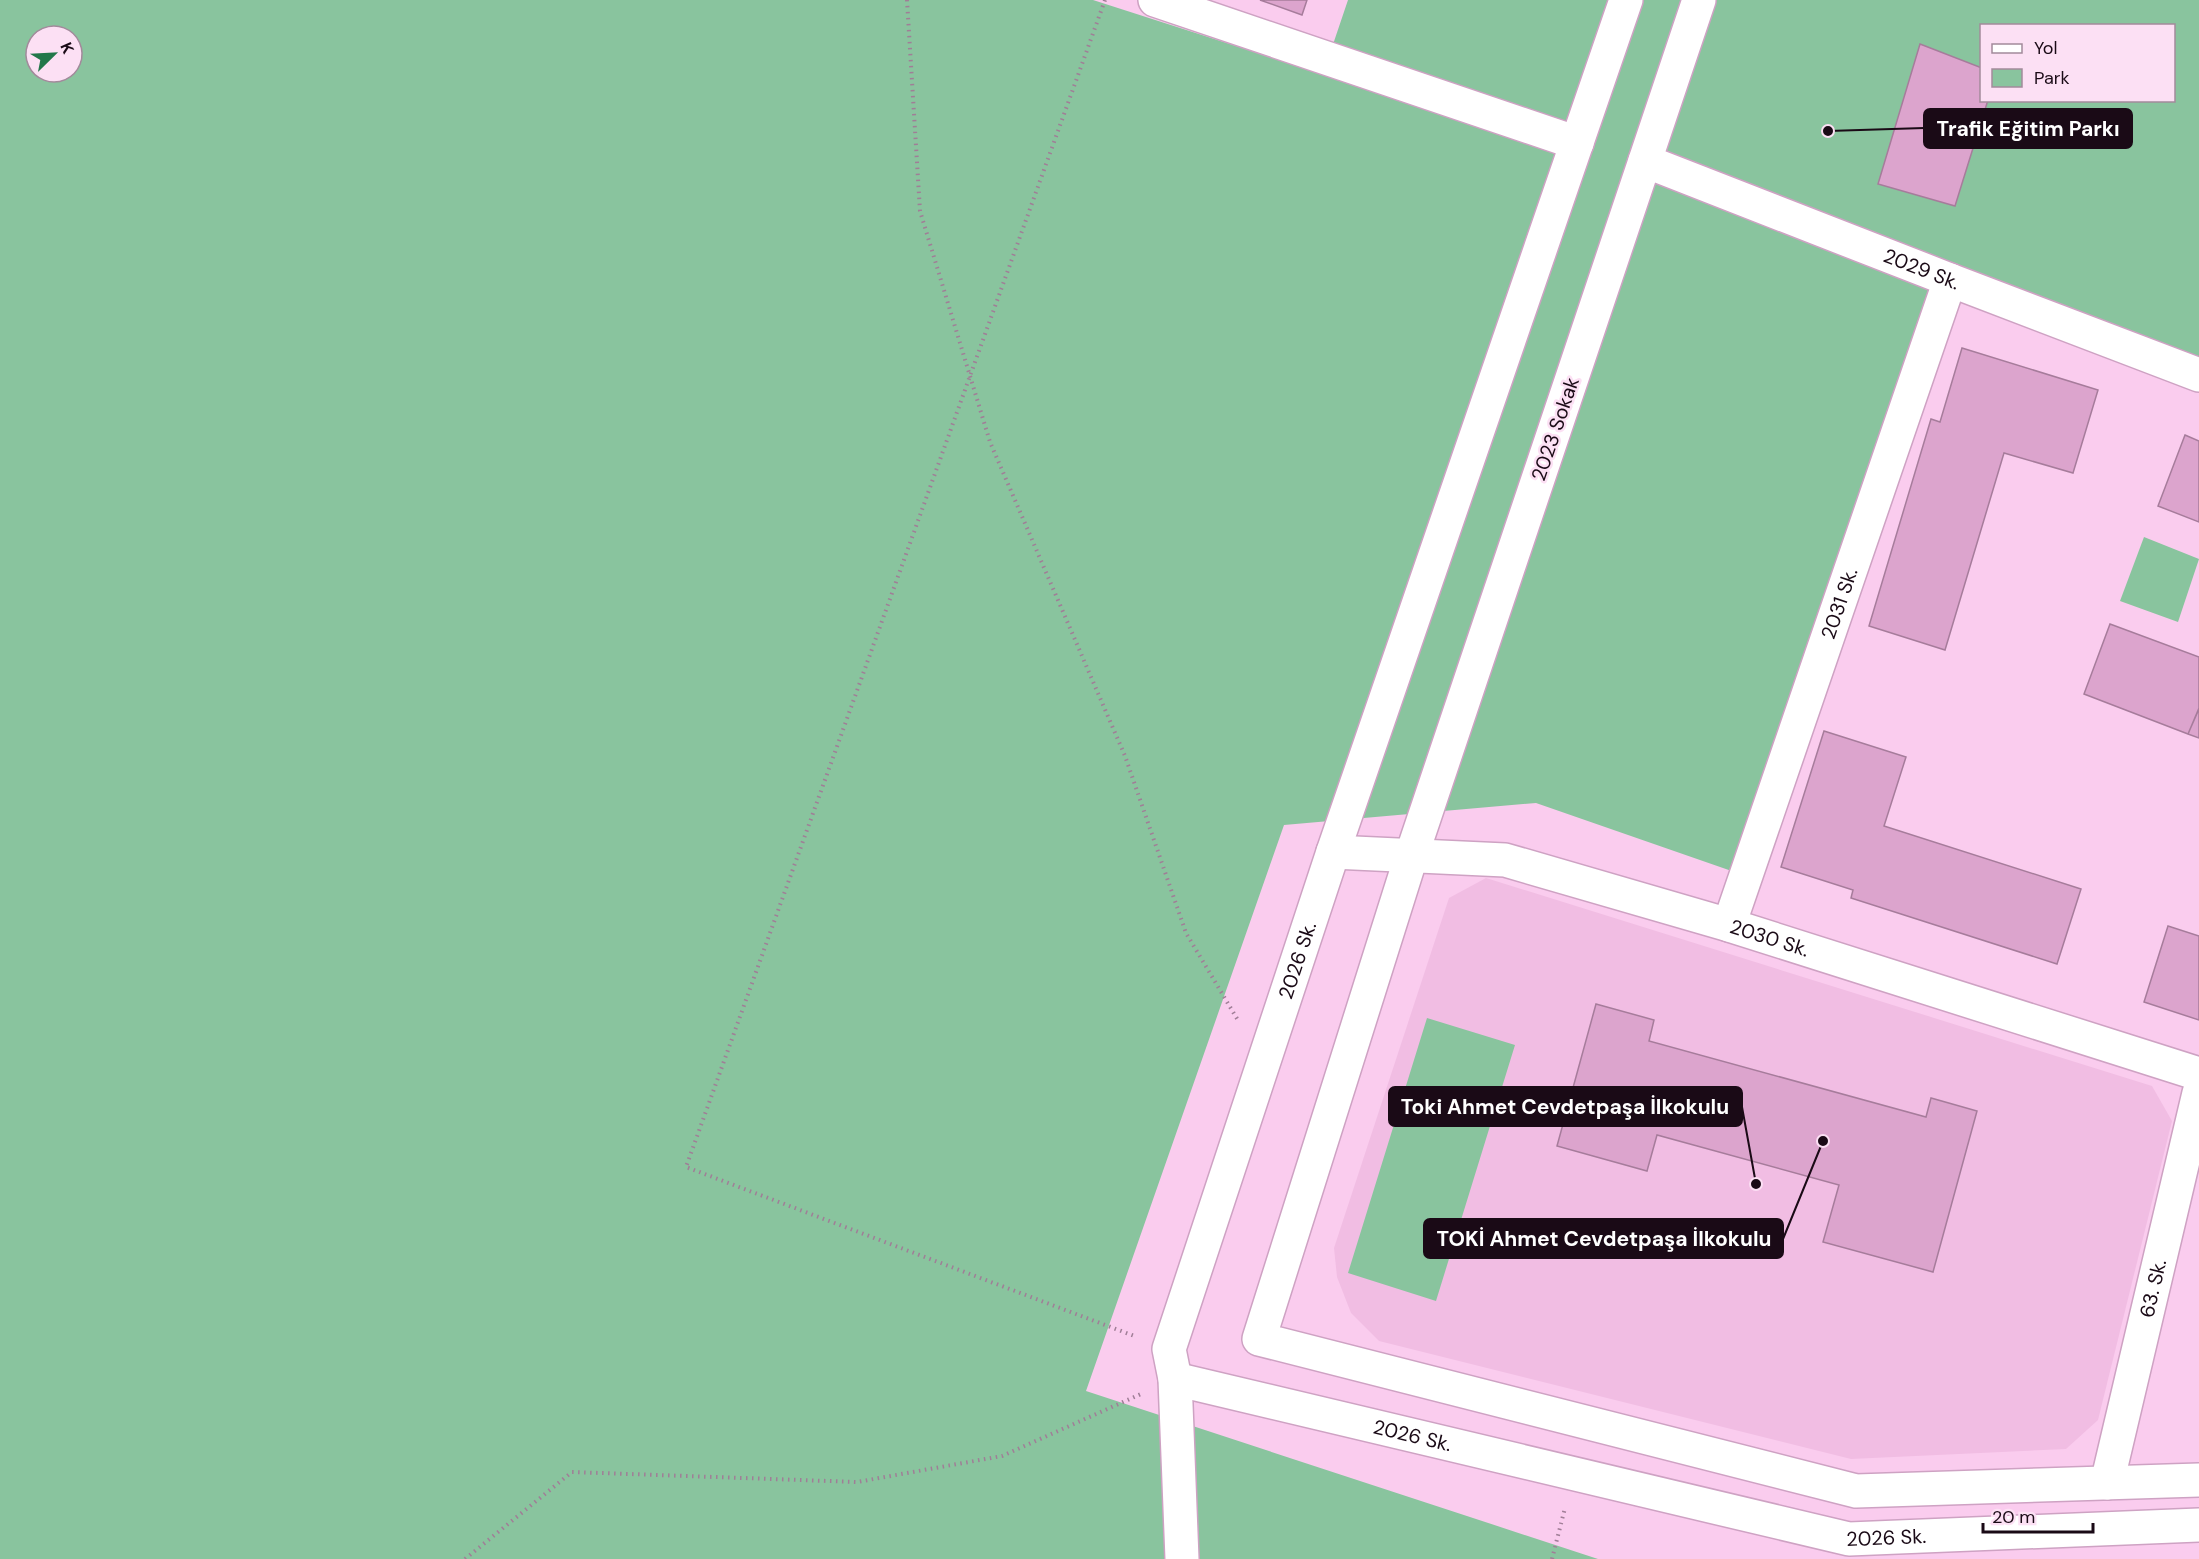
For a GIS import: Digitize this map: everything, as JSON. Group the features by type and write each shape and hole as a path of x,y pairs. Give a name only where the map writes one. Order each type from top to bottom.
{"street":[{"path":"1155,0 1577,143"},
{"path":"1333,852 1626,0"},
{"name":"2023 Sokak","path":"1411,857 1699,0"},
{"name":"2029 Sk.","path":"1645,161 2199,375"},
{"name":"2031 Sk.","path":"1729,925 1950,280"},
{"name":"2030 Sk.","path":"1333,852 1505,860 1729,925 2199,1074"},
{"name":"2026 Sk.","path":"1333,852 1263,1063 1172,1364 1574,1474 1849,1539 2199,1525"},
{"path":"1411,857 1259,1339 1856,1491 2199,1480"},
{"name":"63. Sk.","path":"2107,1483 2199,1093"},
{"path":"1172,1364 1182,1559"}],"path":[{"path":"907,0 920,211 990,442 1125,756 1186,933 1263,1063"},
{"path":"1105,0 686,1167 1172,1364"},
{"path":"465,1559 572,1472 857,1482 1002,1456 1172,1364"},
{"path":"1552,1559 1574,1474"}],"shaded area":[{"path":"1486,878 2152,1086 2172,1121 2098,1420 2066,1449 1851,1459 1379,1341 1351,1313 1337,1277 1334,1248 1449,898"}],"green space":[{"path":"0,0 1093,0 1323,74 1348,0 2199,0 2199,375 1950,281 1746,876 1536,803 1284,825 1086,1391 1598,1559 0,1559"},
{"path":"2144,537 2199,559 2178,622 2120,601"},
{"path":"1427,1018 1515,1045 1436,1301 1348,1273"}],"building":[{"path":"1260,0 1307,0 1302,15"},
{"path":"1920,44 1980,67 1980,102 1987,102 1955,206 1878,184"},
{"path":"1962,348 2098,390 2073,473 2004,453 1945,650 1869,626 1931,419 1940,422"},
{"path":"2185,435 2199,441 2199,522 2158,506"},
{"path":"2110,624 2199,657 2199,708 2188,734 2084,694"},
{"path":"2199,709 2199,738 2188,734"},
{"path":"1824,731 1906,757 1884,826 2081,889 2057,964 1851,898 1853,890 1781,867"},
{"path":"2168,926 2199,936 2199,1020 2144,1002"},
{"path":"1596,1004 1654,1020 1649,1041 1926,1117 1931,1098 1977,1111 1933,1272 1823,1242 1839,1185 1657,1135 1647,1171 1557,1146"}],"place":[{"name":"Trafik Eğitim Parkı","path":"1828,131"},
{"name":"TOKİ Ahmet Cevdetpaşa İlkokulu","path":"1823,1141"},
{"name":"Toki Ahmet Cevdetpaşa İlkokulu","path":"1756,1184"}]}
